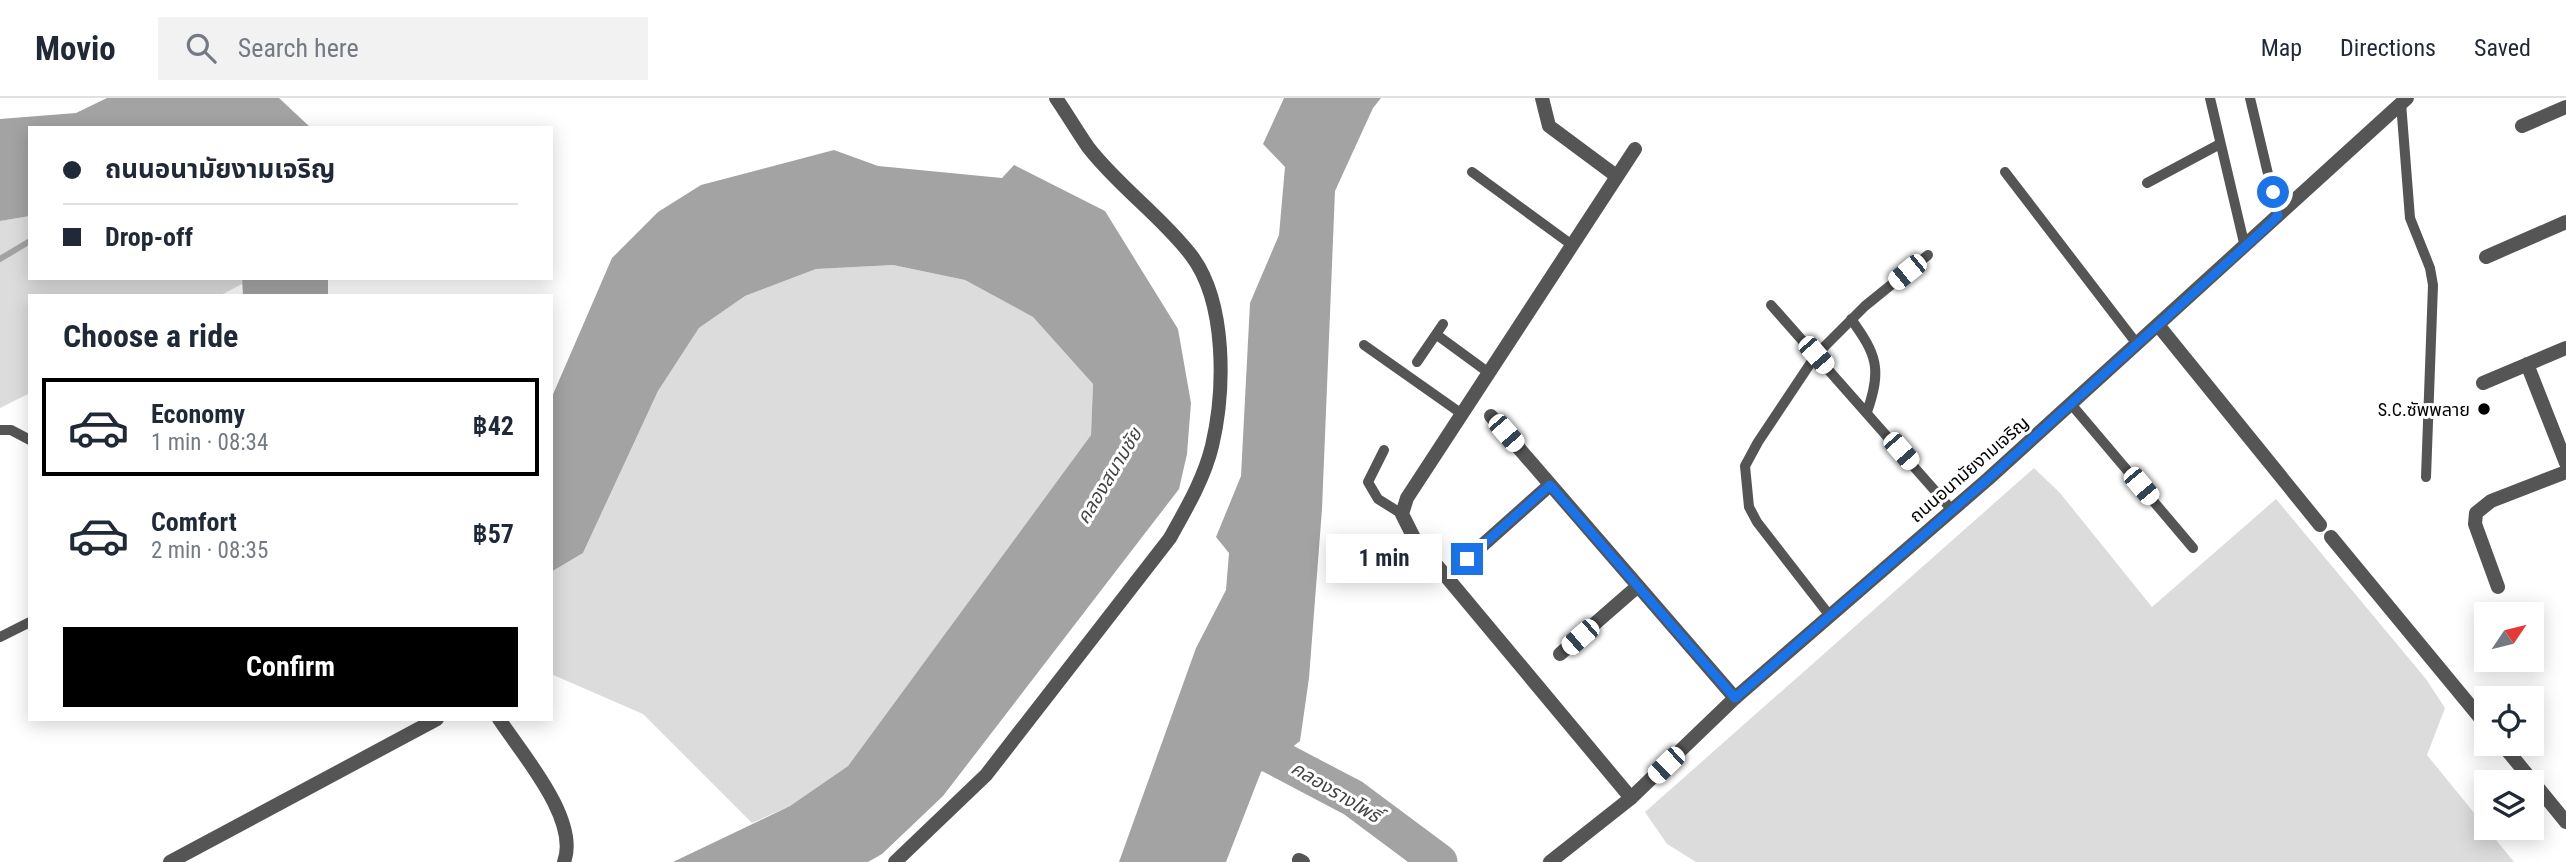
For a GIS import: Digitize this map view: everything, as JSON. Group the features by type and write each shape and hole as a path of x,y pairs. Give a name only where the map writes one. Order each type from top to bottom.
{"street":[{"path":"895,862 986,775 1170,538 1192,499 1212,446 1219,382 1219,339 1204,277 1191,255 1089,148 1056,98"},
{"path":"1542,98 1549,126 1615,176"},
{"name":"ถนนอนามัยงามเจริญ","path":"1556,860 1631,798 1735,698 2071,404 2404,101"},
{"path":"2522,126 2566,107"},
{"path":"1631,798 1415,538 1402,514 1407,498 1635,149"},
{"path":"2486,257 2566,222"},
{"path":"2158,325 2320,525"},
{"path":"2483,383 2566,348"},
{"path":"2527,364 2566,463"},
{"path":"1491,416 1735,698"},
{"path":"2498,587 2475,524 2476,513 2491,500 2566,472"},
{"path":"1467,559 1550,485"},
{"path":"2331,537 2474,710"},
{"path":"1560,654 1638,586"},
{"path":"170,862 433,721"},
{"path":"500,721 557,808 570,848 564,862"},
{"path":"2512,756 2566,822"}],"lane":[{"path":"2210,98 2245,247"},
{"path":"2250,98 2278,216"},
{"path":"2404,101 2410,218 2433,285 2426,477"},
{"path":"2147,183 2220,144"},
{"path":"1472,172 1572,245"},
{"path":"2005,172 2137,345"},
{"path":"1830,616 1757,522 1749,507 1745,466 1816,355 1851,319 1928,255"},
{"path":"1771,305 1952,510"},
{"path":"1851,319 1875,356 1876,375 1867,412"},
{"path":"1418,362 1440,330 1489,373"},
{"path":"1364,345 1462,414"},
{"path":"2071,404 2193,548"},
{"path":"0,430 11,430 28,439"},
{"path":"1384,450 1368,482 1378,499 1402,514"},
{"path":"0,637 28,623"}],"shaded area":[{"path":"28,216 28,280 242,280 242,284 223,294 28,294 28,394 0,408 0,221"},
{"path":"893,265 965,280 1033,317 1093,384 1091,435 848,766 790,806 752,823 643,714 553,675 553,571 583,553 658,391 699,328 745,296 816,269"},
{"path":"2034,468 2060,493 2152,607 2276,499 2426,679 2445,708 2427,755 2474,813 2474,840 2496,840 2514,862 1696,862 1667,844 1645,812"}],"water":[{"path":"107,98 279,98 309,126 28,126 28,216 0,221 0,119 76,113"},
{"path":"1284,98 1381,98 1373,108 1335,191 1322,509 1309,678 1300,741 1261,772 1226,862 1119,862 1196,648 1226,590 1229,553 1216,537 1241,476 1250,303 1279,235 1285,167 1263,144"},
{"name":"คลองสนามชัย","path":"834,150 878,166 1002,178 1014,165 1105,211 1178,329 1191,403 1187,454 1179,489 943,796 882,854 868,862 673,862 790,806 848,766 1091,435 1093,384 1033,317 965,280 893,265 816,269 745,296 699,328 658,391 583,553 553,571 553,394 612,258 658,212 701,185"},
{"path":"242,280 328,280 328,294 243,294"}],"waterway":[{"path":"0,259 28,242"},
{"name":"คลองรางโพธิ์","path":"1235,736 1353,798 1439,862"}],"place":[{"name":"S.C.ซัพพลาย","path":"2484,409"}],"route":[{"path":"1467,559 1550,485 1735,698 1988,479 2278,216 2273,192"}]}
